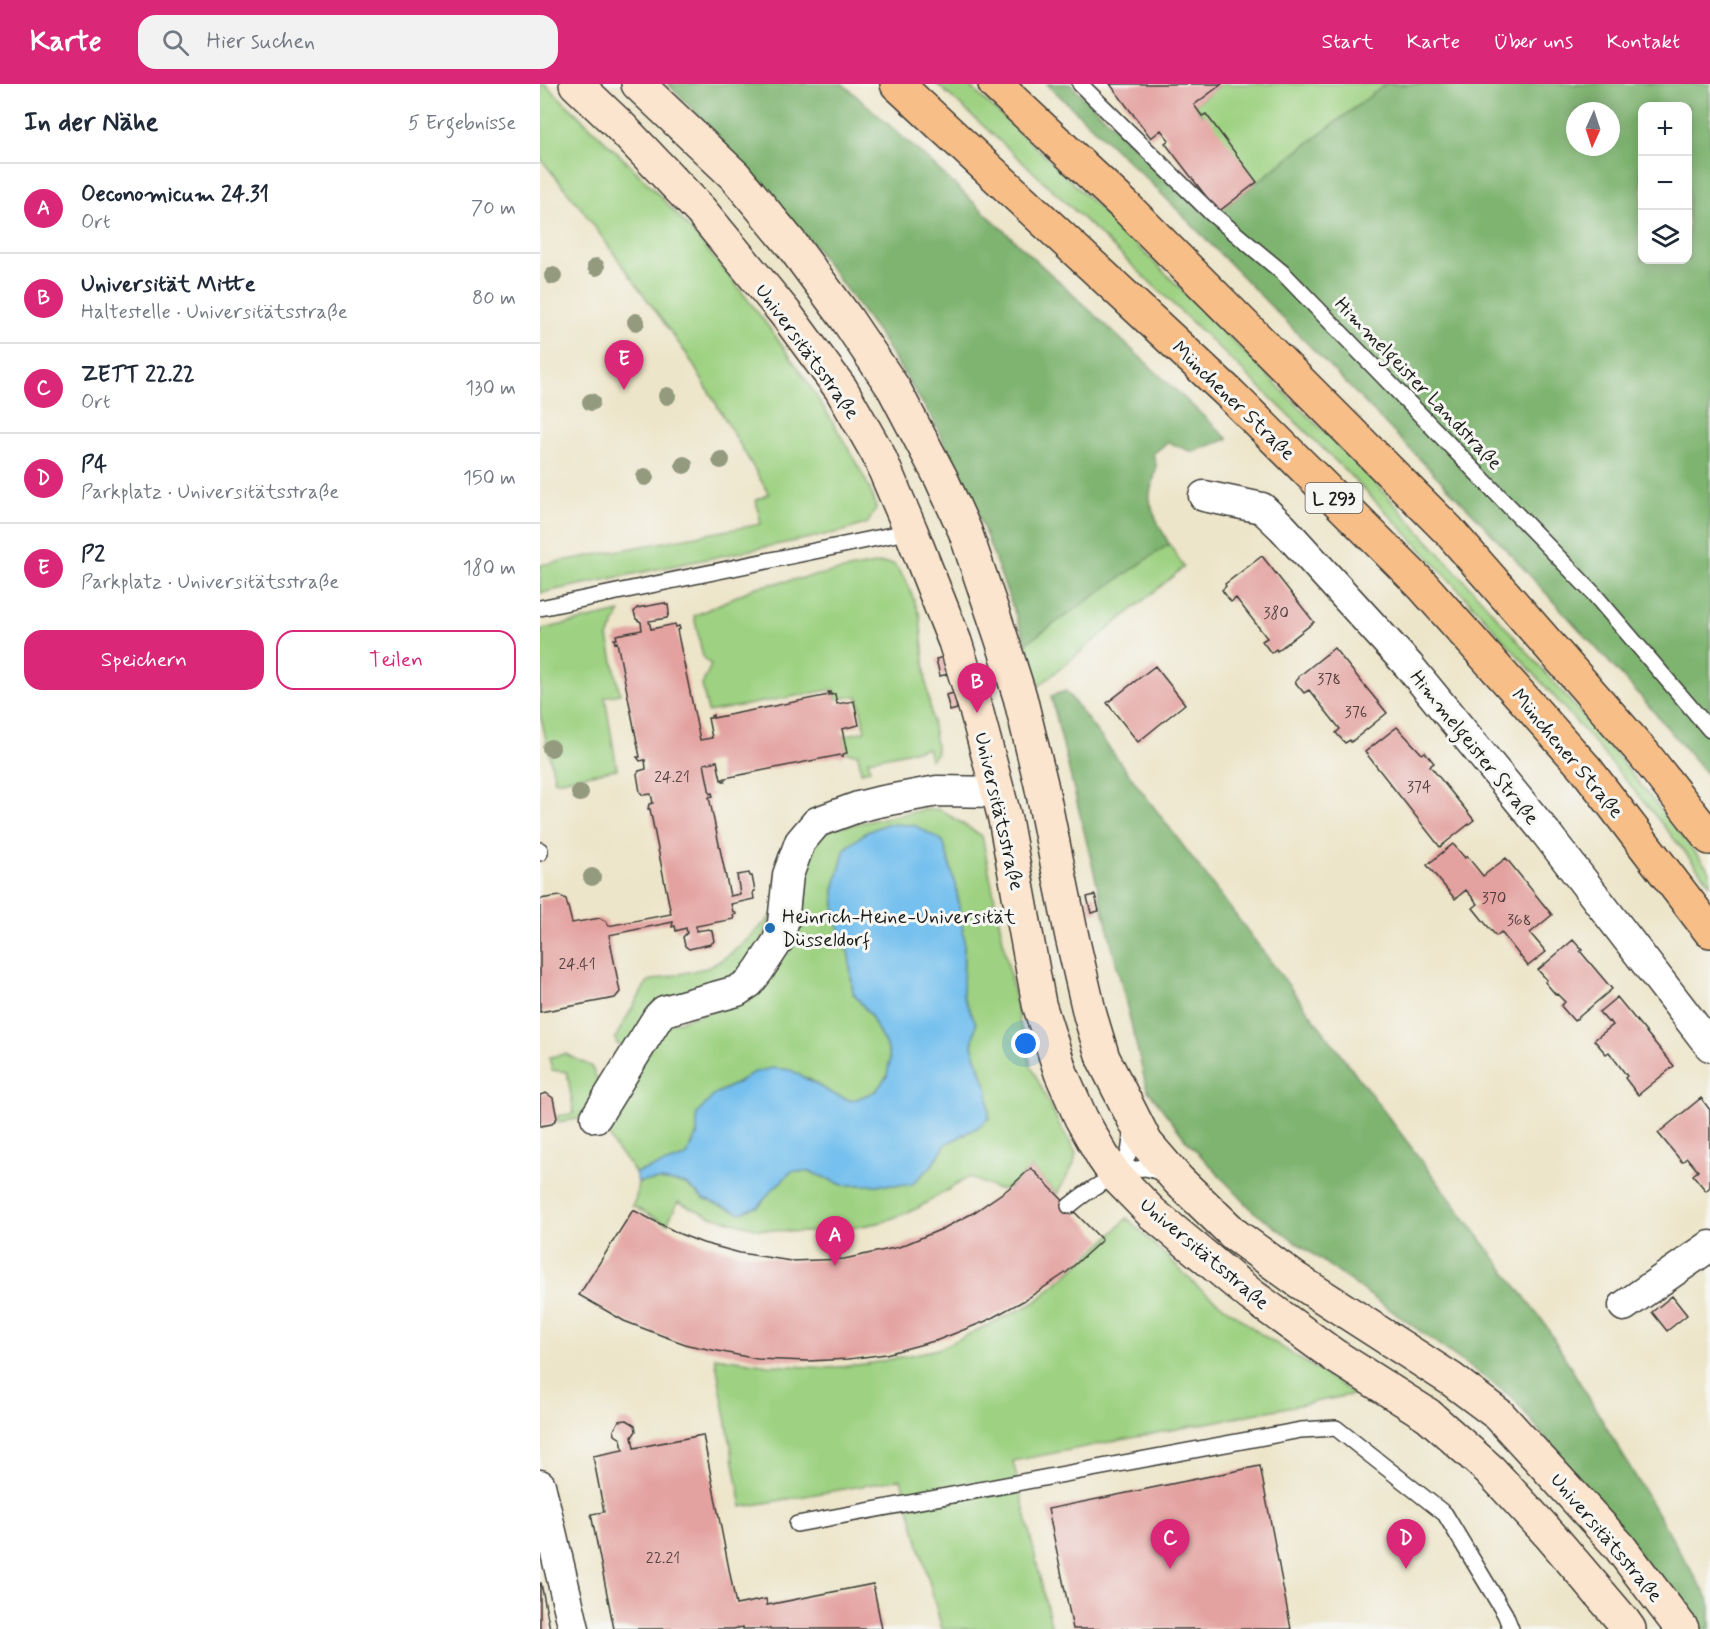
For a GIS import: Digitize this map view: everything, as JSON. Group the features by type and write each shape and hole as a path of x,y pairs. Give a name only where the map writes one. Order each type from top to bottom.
{"highway":[{"name":"Münchener Straße","path":"897,84 1230,394 1422,585 1586,769 1710,931"},
{"name":"L 293","path":"995,84 1124,205 1449,531 1644,754 1710,838"}],"street":[{"name":"Universitätsstraße","path":"576,84 619,125 701,211 785,314 841,389 878,454 955,642 999,792 1039,1004 1061,1073 1081,1118 1103,1157 1116,1176 1152,1213 1251,1294 1335,1356 1428,1415 1446,1431 1497,1478 1550,1535 1629,1629"},
{"name":"Universitätsstraße","path":"638,84 735,176 792,245 846,318 894,389 941,478 965,531 1014,678 1041,784 1090,1015 1103,1058 1146,1143 1178,1180 1235,1235 1297,1280 1451,1379 1499,1415 1619,1546 1674,1623"},
{"name":"Himmelgeister Straße","path":"1204,496 1262,507 1298,544 1409,666 1546,833 1710,1046"},
{"path":"596,1117 658,1017 664,1011 737,991 749,983 759,970 778,941 783,923 788,875 800,842 817,822 858,807 937,791 999,792"},
{"path":"1624,1306 1710,1246"},
{"path":"540,1485 574,1629"}],"lane":[{"name":"Himmelgeister Landstraße","path":"1080,84 1211,213 1283,273 1593,594 1710,730"},
{"path":"540,608 911,531"},
{"path":"1116,1176 1127,1161 1131,1143 1131,1117"},
{"path":"1069,1206 1079,1197 1133,1169 1149,1168 1178,1180"},
{"path":"796,1524 1300,1430 1336,1428 1445,1514 1505,1614 1511,1629"}],"green space":[{"path":"540,84 545,84 653,189 748,299 804,377 865,479 876,508 868,523 844,531 540,593 540,565 761,524 756,500 769,494 688,356 581,208 540,158"},
{"path":"668,84 843,84 925,157 1228,439 1192,452 1168,442 1153,454 1156,467 1150,494 1151,506 1169,544 1026,643 977,511 932,418 878,333 812,243 709,126"},
{"path":"937,84 967,84 1158,266 1384,492 1610,747 1710,871 1710,884 1569,714 1397,523 1322,447 1184,315"},
{"path":"1047,84 1070,84 1210,218 1386,84 1710,84 1710,778 1642,698 1479,520 1154,186"},
{"path":"1222,84 1386,84 1257,182 1194,105"},
{"path":"1169,544 1184,567 1039,686 1026,643"},
{"path":"880,563 894,564 907,582 920,616 926,681 937,753 930,760 927,748 868,760 870,770 861,772 858,754 847,753 843,736 865,731 858,696 836,699 834,689 708,712 702,685 711,665 703,657 694,616 756,587"},
{"path":"620,612 608,637 620,694 605,697 617,769 555,781 540,713 540,634 543,629"},
{"path":"1066,691 1545,1324 1710,1602 1710,1629 1699,1629 1513,1398 1254,1212 1185,1139 1147,1089 1051,696"},
{"path":"939,809 982,836 1019,1020 1031,1066 1076,1153 1074,1164 1057,1194 1031,1168 1014,1184 1003,1189 997,1189 969,1177 918,1208 883,1222 831,1232 759,1229 710,1216 678,1202 667,1224 632,1206 636,1198 638,1182 660,1180 686,1184 704,1199 759,1206 792,1171 811,1172 843,1185 870,1184 930,1168 946,1144 978,1127 989,1118 988,1091 972,1046 976,1023 963,996 964,938 956,887 943,841 865,833 845,849 834,890 836,919 849,955 853,993 871,1016 887,1046 890,1060 887,1076 876,1091 852,1101 831,1093 808,1078 752,1073 715,1094 686,1157 635,1173 611,1140 611,1124 616,1114 611,1111 665,1025 747,1001 797,885 812,838 835,828 923,810"},
{"path":"772,916 751,967 625,1045 617,1044 615,1038 649,981 706,968 741,945"},
{"path":"566,1054 591,1066 601,1087 578,1119 558,1122 557,1116 574,1113 567,1072 552,1070 549,1057"},
{"path":"1127,1218 1199,1288 1261,1334 1355,1394 1013,1461 1052,1629 942,1629 901,1479 742,1507 715,1357 769,1365 830,1368 873,1363 938,1349 1034,1303 1107,1239"}],"water":[{"path":"886,824 914,825 943,841 956,887 964,938 963,996 976,1023 972,1046 988,1091 989,1118 978,1127 946,1144 930,1168 911,1185 843,1185 811,1172 792,1171 759,1206 740,1213 704,1199 686,1184 660,1180 638,1182 635,1173 686,1157 697,1135 697,1114 715,1094 752,1073 772,1068 791,1070 831,1093 852,1101 876,1091 887,1076 890,1060 887,1046 871,1016 853,993 849,955 836,919 834,890 845,849 865,833"}],"building":[{"path":"1110,84 1222,84 1194,105 1202,116 1206,114 1257,182 1218,212 1165,143 1169,140 1161,130 1151,138"},
{"path":"1262,556 1314,622 1277,651 1276,649 1271,653 1262,641 1267,638 1236,598 1231,602 1222,590 1225,584"},
{"path":"664,603 668,605 667,618 649,621 651,629 675,624 676,627 679,626 680,629 677,630 700,740 712,738 708,718 713,715 713,718 829,695 828,692 831,695 835,694 837,704 854,701 859,725 842,729 847,753 843,754 843,757 840,755 725,778 725,781 721,780 717,761 704,764 710,794 712,793 713,796 709,797 730,896 740,894 737,875 749,873 752,876 755,891 753,892 754,899 731,904 736,914 733,915 734,919 696,926 696,931 709,929 712,931 714,941 711,944 689,949 685,946 683,937 687,933 686,928 676,931 675,926 672,927 673,922 609,935 620,992 615,998 540,1012 540,899 560,896 566,899 572,923 600,918 607,922 608,926 671,914 650,809 648,809 649,804 653,803 651,794 643,795 640,792 637,774 646,769 645,760 640,761 637,757 640,757 617,642 615,643 614,639 617,639 616,635 642,630 641,622 636,619 634,612 637,608"},
{"path":"1334,648 1387,713 1351,742 1350,740 1345,743 1336,733 1340,729 1309,690 1304,693 1295,682"},
{"path":"944,657 948,674 940,676 936,659"},
{"path":"1155,666 1185,704 1138,742 1107,703"},
{"path":"954,693 957,709 950,711 946,695"},
{"path":"1397,727 1422,754 1425,752 1434,763 1430,766 1474,820 1440,847 1365,752"},
{"path":"1453,844 1465,858 1467,856 1483,876 1506,858 1552,915 1530,933 1546,952 1528,966 1501,932 1496,936 1485,923 1473,908 1478,904 1466,890 1455,899 1427,865"},
{"path":"1095,895 1099,911 1091,913 1087,897"},
{"path":"1573,940 1612,989 1574,1021 1561,1006 1565,1002 1545,982 1547,980 1538,970"},
{"path":"1617,997 1674,1066 1638,1095 1609,1052 1606,1054 1594,1040 1613,1025 1599,1012"},
{"path":"546,1093 553,1098 557,1118 552,1124 540,1126 540,1095"},
{"path":"1701,1098 1710,1110 1710,1187 1706,1191 1693,1175 1698,1171 1687,1158 1682,1162 1658,1133"},
{"path":"1031,1168 1102,1240 1067,1272 1025,1300 986,1321 938,1340 886,1354 849,1359 808,1361 757,1359 688,1345 624,1321 579,1295 633,1210 680,1234 740,1253 791,1261 844,1259 899,1247 942,1229 973,1213 1008,1189"},
{"path":"1672,1296 1687,1315 1667,1331 1652,1312"},
{"path":"627,1420 635,1425 636,1431 632,1437 634,1448 703,1435 736,1605 766,1599 767,1605 873,1584 882,1629 743,1629 743,1627 733,1629 614,1629 591,1514 604,1512 593,1456 623,1450 621,1439 615,1435 614,1430 619,1421"},
{"path":"1260,1466 1291,1629 1073,1629 1048,1509"},
{"path":"541,1583 550,1629 540,1629"}],"place":[{"name":"P2","path":"624,390"},
{"name":"Universität Mitte","path":"977,713"},
{"name":"Heinrich-Heine-Universität Düsseldorf","path":"770,928"},
{"name":"Oeconomicum 24.31","path":"835,1266"},
{"name":"ZETT 22.22","path":"1170,1569"},
{"name":"P4","path":"1406,1569"}]}
